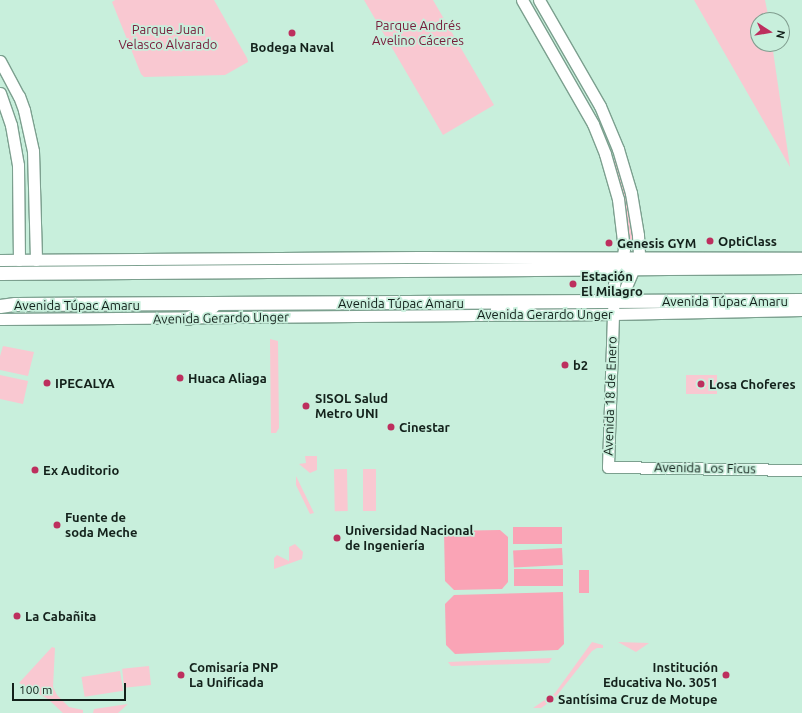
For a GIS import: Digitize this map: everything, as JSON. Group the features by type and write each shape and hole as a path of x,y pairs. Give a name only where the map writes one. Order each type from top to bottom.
{"main road":[{"path":"0,274 802,267"},
{"name":"Avenida Túpac Amaru","path":"0,306 14,304 460,303 613,308 802,300"},
{"path":"460,303 532,314"},
{"path":"188,318 216,304"}],"street":[{"path":"522,0 583,106 605,154 618,199 623,241 623,256"},
{"path":"539,0 600,106 618,149 634,209 639,256 635,269 624,291 613,308"},
{"path":"0,61 19,96 33,151 36,260"},
{"path":"0,93 12,125 18,165 19,260"},
{"path":"605,154 618,149"},
{"path":"0,260 623,256 802,258"},
{"name":"Avenida 18 de Enero","path":"608,467 614,285 623,256"},
{"name":"Avenida Gerardo Unger","path":"0,319 532,314 613,308 802,310"},
{"name":"Avenida Los Ficus","path":"608,467 802,470"}],"green space":[{"name":"Parque Juan Velasco Alvarado","path":"115,0 214,0 248,62 225,75 144,77 141,74 112,2"},
{"name":"Parque Andrés Avelino Cáceres","path":"364,0 433,0 494,105 443,135"},
{"path":"694,0 765,0 767,12 750,12 750,52 773,52 790,167"},
{"path":"614,160 617,161 626,185 635,245 629,246"},
{"path":"270,339 278,341 279,428 276,433 271,433"},
{"path":"3,346 34,352 28,376 0,370 0,356"},
{"path":"0,375 28,381 23,404 0,399"},
{"name":"Losa Choferes","path":"686,375 717,375 717,394 686,394"},
{"path":"305,456 317,456 317,470 310,473 299,464 306,463"},
{"path":"334,469 347,469 348,511 335,511"},
{"path":"363,469 376,469 376,511 363,511"},
{"path":"296,476 314,513 310,514 296,485"},
{"path":"295,544 303,552 302,559 274,569 274,558 277,555 289,561 289,547"},
{"path":"592,642 603,645 603,648 597,648 592,651 554,699 541,708 533,708 555,693"},
{"path":"618,642 649,643 636,652"},
{"path":"52,647 55,648 53,687 57,695 69,707 83,710 83,713 63,713 48,699 19,683"},
{"path":"552,658 549,663 451,666 448,662"},
{"path":"149,666 151,685 124,688 122,669"},
{"path":"120,671 123,691 85,697 81,677"},
{"path":"128,704 118,713 93,713 94,709"}],"shaded area":[{"path":"513,527 562,527 562,544 513,544"},
{"path":"500,530 508,537 508,582 502,589 454,590 445,581 444,531"},
{"path":"562,548 563,565 514,568 513,551"},
{"path":"514,569 563,569 563,586 514,586"},
{"path":"579,570 589,570 589,593 579,593"},
{"path":"563,592 564,644 558,650 455,654 446,645 445,604 454,595"}],"place":[{"name":"Bodega Naval","path":"292,33"},
{"name":"OptiClass","path":"710,241"},
{"name":"Genesis GYM","path":"609,243"},
{"name":"Estación El Milagro","path":"573,284"},
{"name":"b2","path":"565,365"},
{"name":"Huaca Aliaga","path":"180,378"},
{"name":"IPECALYA","path":"47,383"},
{"name":"Losa Choferes","path":"701,384"},
{"name":"SISOL Salud Metro UNI","path":"306,406"},
{"name":"Cinestar","path":"391,427"},
{"name":"Ex Auditorio","path":"35,470"},
{"name":"Fuente de soda Meche","path":"57,525"},
{"name":"Universidad Nacional de Ingeniería","path":"337,538"},
{"name":"La Cabañita","path":"17,616"},
{"name":"Comisaría PNP La Unificada","path":"181,675"},
{"name":"Institución Educativa No. 3051","path":"726,675"},
{"name":"Santísima Cruz de Motupe","path":"550,699"}]}
